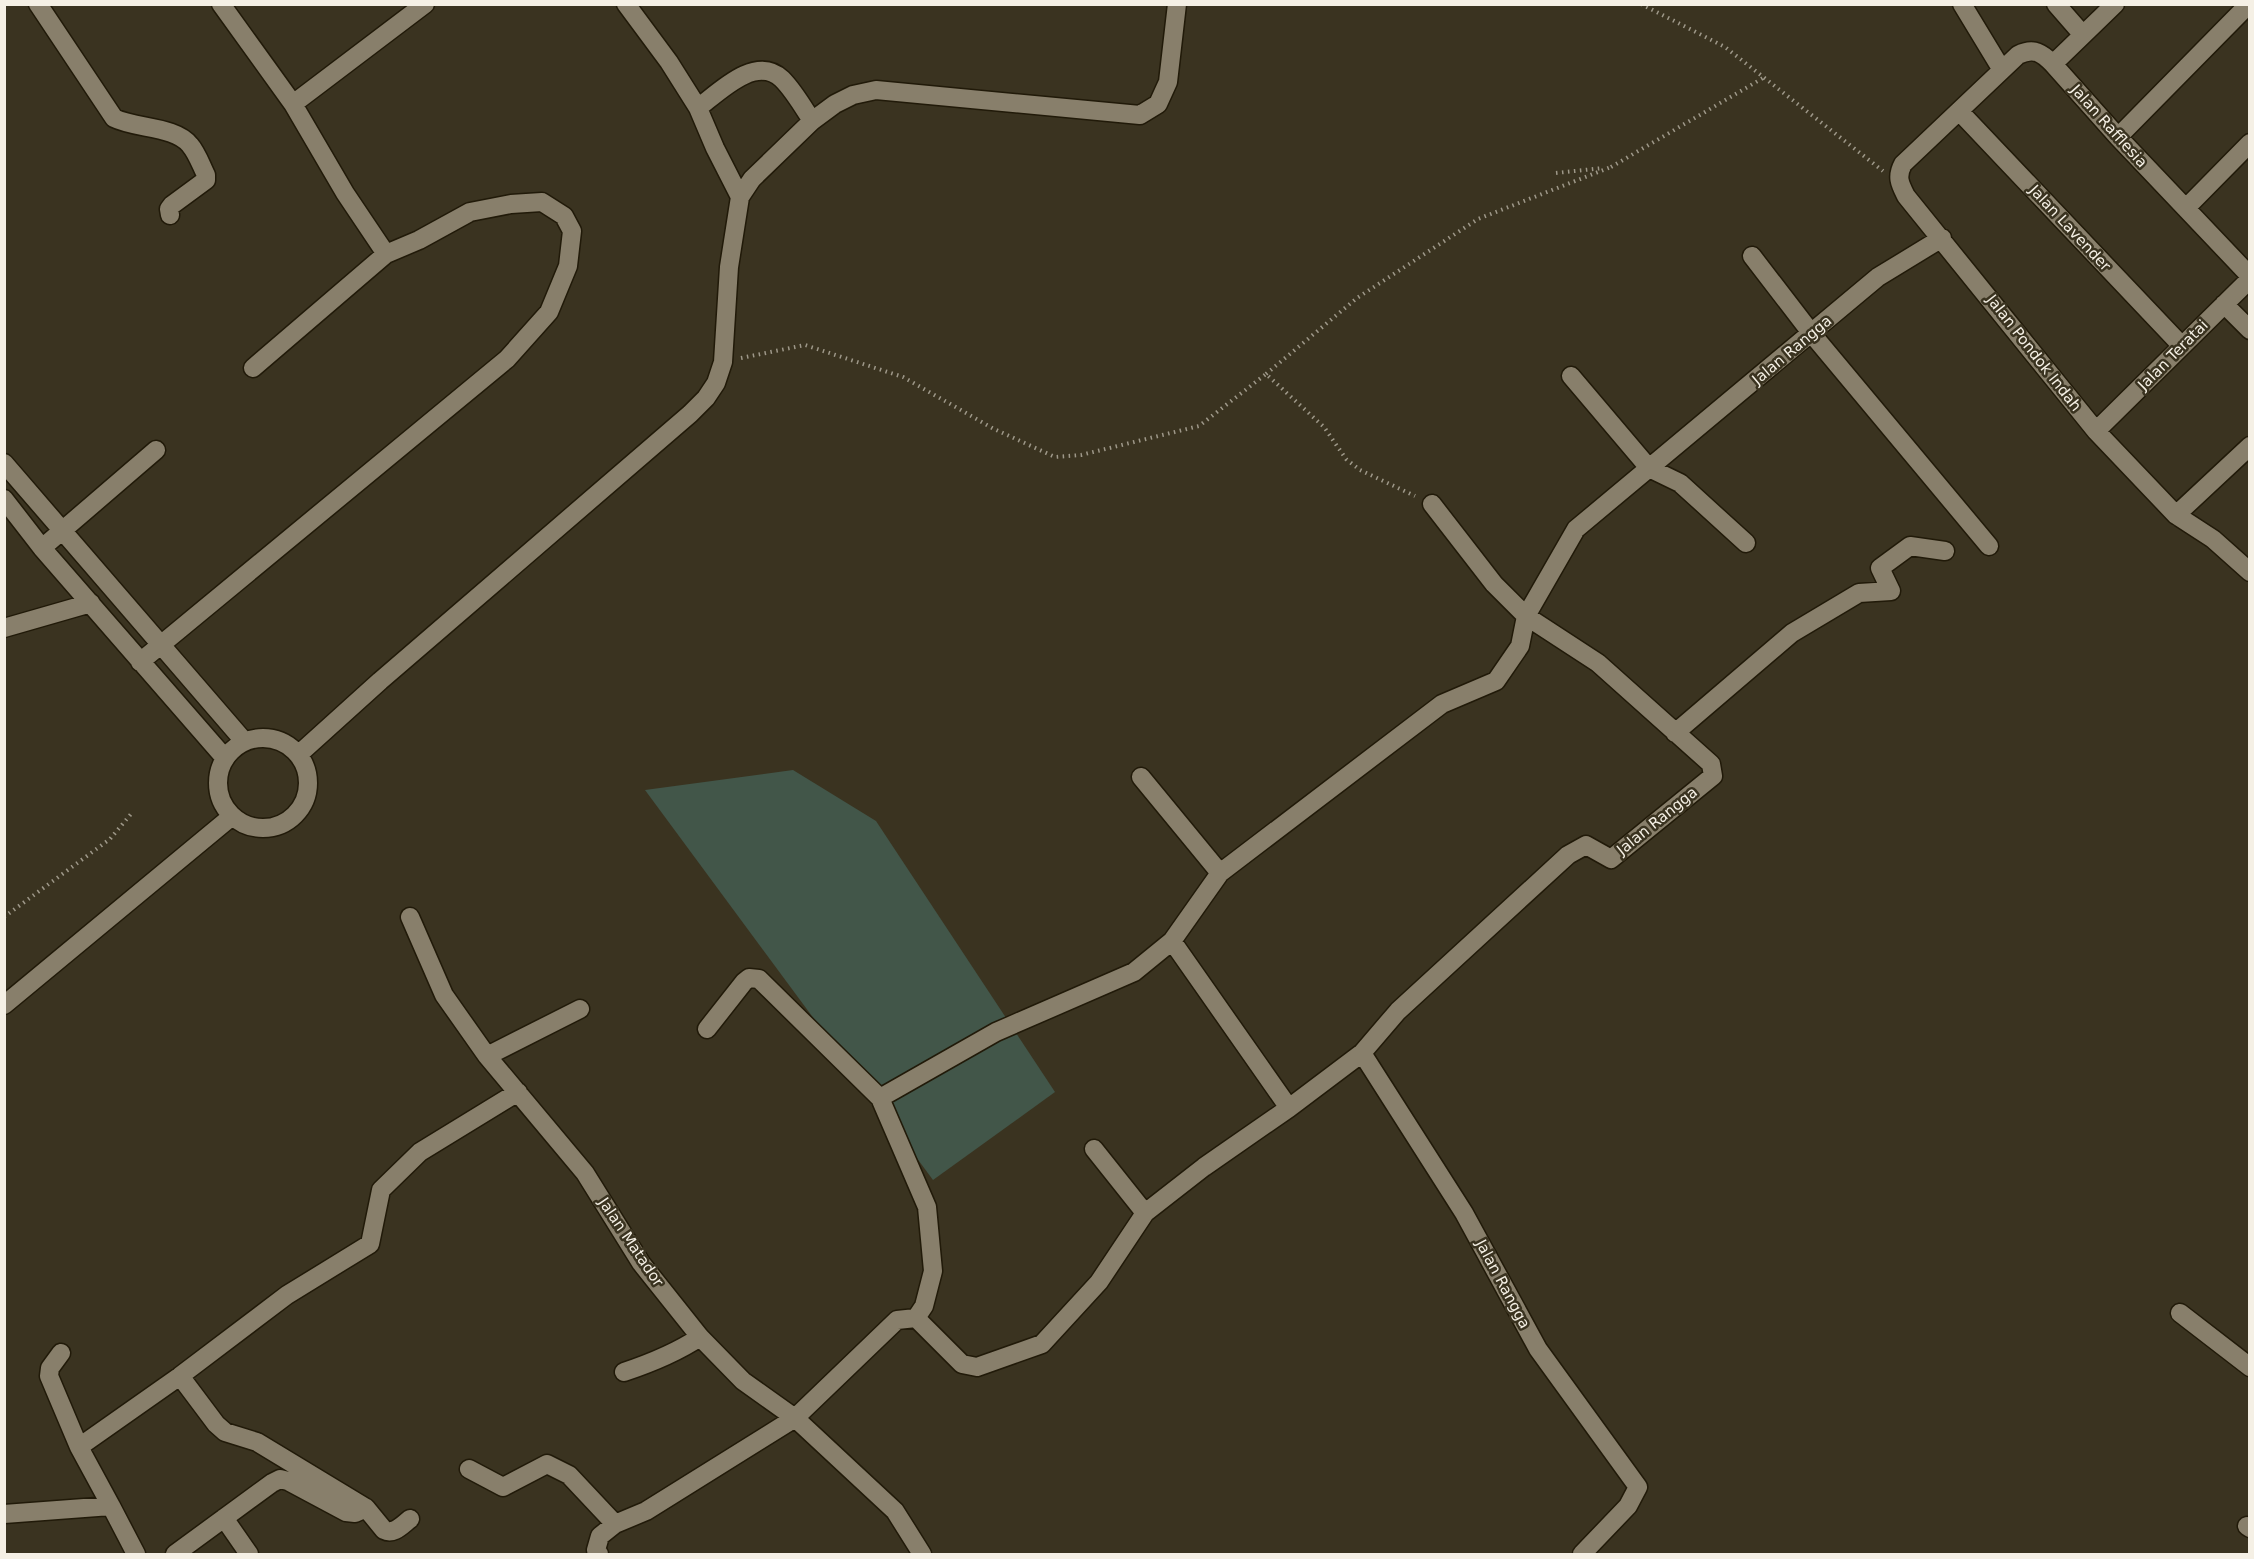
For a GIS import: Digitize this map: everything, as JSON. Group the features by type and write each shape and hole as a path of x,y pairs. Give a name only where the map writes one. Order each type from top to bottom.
{"street":[{"path":"38,4 114,118 124,123 175,134 192,147 206,175 206,180 172,205 169,209 170,215"},
{"path":"221,4 299,100 345,193 386,254"},
{"path":"299,100 425,4"},
{"path":"626,4 669,62 698,108 740,197"},
{"path":"298,755 706,398 716,383 723,362 729,267 740,197 752,179 812,121 844,99 876,90 1140,115 1158,104 1168,82 1177,4"},
{"path":"1962,4 2002,70"},
{"path":"2056,4 2083,35"},
{"path":"2053,64 2115,4"},
{"path":"2118,137 2249,4"},
{"name":"Jalan Rafflesia","path":"1900,184 1898,177 1903,164 2002,70 2025,51 2034,50 2053,64 2118,137 2250,277"},
{"path":"698,108 737,78 752,72 769,71 781,78 812,121"},
{"name":"Jalan Lavender","path":"1959,111 2181,345"},
{"path":"2186,208 2250,143"},
{"name":"Jalan Pondok Indah","path":"1900,184 1906,196 2096,431 2176,515 2213,539 2250,572"},
{"path":"140,662 507,359 549,312 568,266 572,231 564,216 543,202 511,204 470,212 419,240 386,254 253,368"},
{"name":"Jalan Rangga","path":"1582,1554 1628,1506 1638,1487 1538,1349 1464,1213 1362,1053 1398,1011 1568,855 1586,845 1611,859 1713,776 1711,764 1598,663 1526,616 1576,529 1878,277 1942,238"},
{"path":"1752,256 1812,334 1989,546"},
{"name":"Jalan Teratai","path":"2096,431 2250,277"},
{"path":"2224,304 2250,330"},
{"path":"1571,375 1649,468 1680,483 1746,543"},
{"path":"2176,515 2250,446"},
{"path":"42,548 156,450"},
{"path":"4,463 244,741"},
{"path":"4,499 42,548 224,757"},
{"path":"880,1098 996,1032 1134,972 1172,941 1220,873 1442,704 1496,681 1520,646 1526,616 1494,584 1432,504"},
{"path":"1675,733 1792,633 1859,593 1890,591 1880,568 1910,546 1945,550"},
{"path":"4,628 91,603"},
{"path":"264,737 283,742 298,755 306,770 308,787 304,803 294,817 279,826 263,829 246,826 231,817 220,799 217,778 224,757 244,741 264,737"},
{"path":"1141,777 1220,873"},
{"path":"4,1005 231,817"},
{"name":"Jalan Matador","path":"410,917 444,994 487,1056 585,1173 641,1263 700,1337 743,1381 795,1418 895,1511 922,1554"},
{"path":"1172,941 1289,1108"},
{"path":"707,1029 744,982 749,978 759,979 880,1098 927,1207 933,1271 924,1306 916,1318"},
{"path":"487,1056 579,1009"},
{"path":"916,1318 962,1364 977,1367 1042,1344 1098,1282 1145,1213 1204,1167 1289,1108 1362,1053"},
{"path":"79,1447 180,1376 286,1295 370,1244 381,1190 420,1152 518,1092"},
{"path":"1094,1149 1145,1213"},
{"path":"2180,1313 2250,1367"},
{"path":"599,1554 596,1550 600,1536 615,1524 646,1511 795,1418 897,1320 916,1318"},
{"path":"624,1372 680,1350 700,1337"},
{"path":"61,1353 50,1368 49,1376 79,1447 136,1554"},
{"path":"180,1376 216,1424 225,1431 257,1443 366,1508 384,1530 392,1532 410,1519"},
{"path":"469,1469 503,1487 547,1464 570,1474 615,1524"},
{"path":"175,1554 280,1479 346,1512 355,1513 366,1508"},
{"path":"4,1514 111,1506"},
{"path":"224,1518 249,1554"}],"path":[{"path":"1641,4 1725,48 1900,184"},
{"path":"723,362 805,345 903,377 994,429 1055,458 1199,426 1357,298 1478,219 1611,167 1763,78"},
{"path":"1556,174 1611,167"},
{"path":"1266,374 1324,428 1346,459 1360,471 1432,504"},
{"path":"4,918 110,839 131,814"}],"green space":[{"path":"793,770 876,821 1055,1092 933,1180 645,790"}]}
